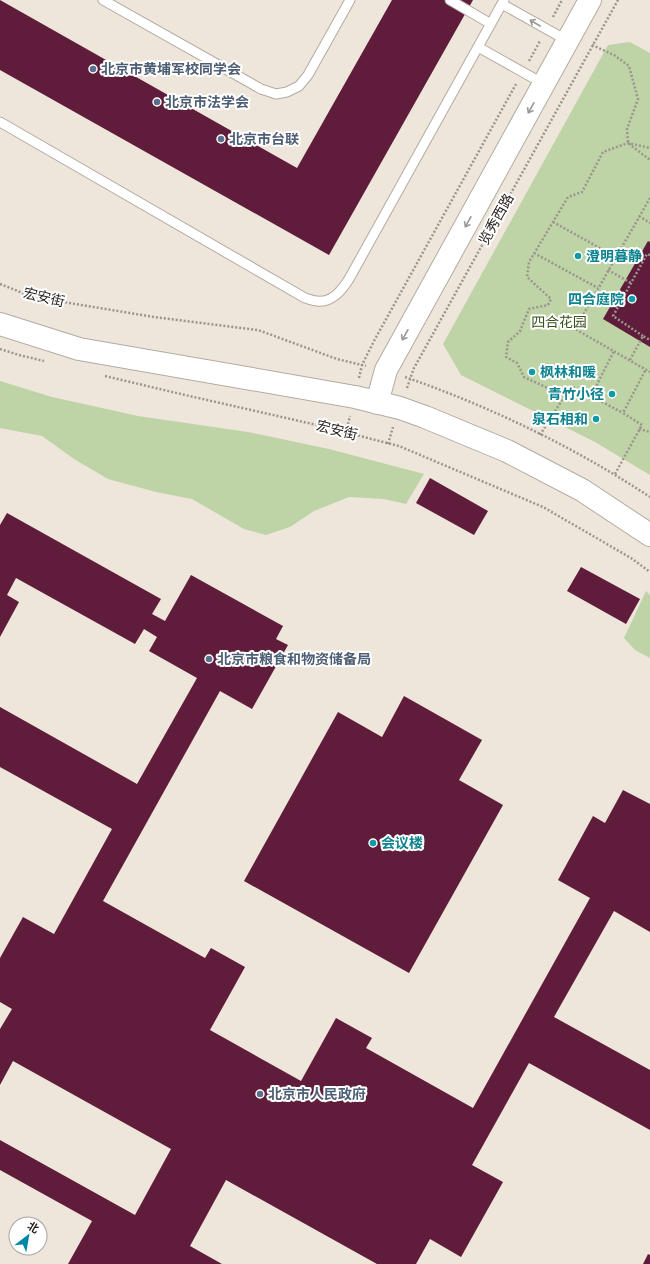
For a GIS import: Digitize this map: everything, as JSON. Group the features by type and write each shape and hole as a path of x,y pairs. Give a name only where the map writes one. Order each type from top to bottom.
{"street":[{"name":"览秀西路","path":"377,403 386,370 590,0"},
{"path":"0,324 79,349 355,397 425,416 507,451 582,490 650,535"}],"lane":[{"path":"103,0 261,89 276,94 287,92 299,86 308,75 350,0"},
{"path":"450,0 491,24"},
{"path":"0,122 305,298 319,302 332,298 341,291 349,279 503,2 568,41"},
{"path":"478,47 544,84"}],"path":[{"path":"346,432 362,366 374,341 562,0"},
{"name":"览秀西路","path":"388,444 414,368 618,0"},
{"path":"592,45 614,55 629,66 638,98 627,129 628,143 650,160"},
{"path":"564,396 524,377 517,364 506,357 508,342 520,331 529,309 548,305 551,299 527,277 529,262 568,197 582,192 603,152 628,143 650,148"},
{"path":"650,198 575,329 650,372"},
{"path":"639,216 650,223"},
{"path":"553,222 616,257"},
{"path":"534,253 598,288"},
{"path":"650,255 647,254 612,316 650,340"},
{"path":"608,270 631,283"},
{"name":"宏安街","path":"0,284 33,297 154,317 258,330 337,359 362,366 386,370 433,386 515,422 578,453 615,474 650,497"},
{"path":"630,360 644,336"},
{"path":"0,349 49,363"},
{"path":"591,396 614,351"},
{"path":"622,413 646,369"},
{"name":"宏安街","path":"102,376 346,432 399,446 543,507 631,558 650,572"},
{"path":"540,435 571,386 591,396 642,425 615,474"},
{"path":"639,429 650,432"}],"green space":[{"name":"四合花园","path":"630,42 650,53 650,475 595,442 461,375 443,344 608,45"},
{"path":"0,381 52,397 138,416 248,432 329,449 424,474 406,504 384,499 349,497 314,511 290,527 266,535 244,529 192,499 156,492 108,479 74,459 42,436 0,428"},
{"path":"646,591 650,595 650,658 635,650 624,638"}],"building":[{"path":"0,0 297,168 392,0 473,0 329,255 0,70"},
{"name":"四合庭院","path":"648,241 650,242 650,347 603,319"},
{"path":"430,478 488,511 474,535 416,503"},
{"path":"7,513 161,599 152,614 165,621 191,575 283,626 276,639 288,645 252,709 220,691 103,901 205,958 211,948 245,967 210,1030 301,1081 336,1018 372,1038 366,1048 473,1108 590,898 558,880 593,816 605,823 623,790 650,804 650,932 614,911 554,1017 650,1070 650,1130 529,1063 472,1165 503,1182 461,1257 430,1239 416,1264 377,1264 226,1180 190,1246 222,1264 68,1264 92,1221 0,1170 0,1140 135,1215 171,1149 13,1061 0,1085 0,1029 12,1009 0,1002 0,958 23,917 54,934 112,829 0,767 0,707 137,784 197,678 149,651 157,637 144,629 135,644 16,578 7,595 19,602 0,637 0,525"},
{"path":"581,567 640,599 626,624 567,591"},
{"name":"会议楼","path":"404,696 482,740 459,780 503,805 409,973 244,881 338,712 382,737"},
{"path":"648,1254 650,1255 650,1264 643,1264"}],"place":[{"name":"北京市黄埔军校同学会","path":"93,69"},
{"name":"北京市法学会","path":"157,102"},
{"name":"北京市台联","path":"221,139"},
{"name":"澄明暮静","path":"578,256"},
{"name":"四合庭院","path":"632,299"},
{"name":"枫林和暖","path":"532,372"},
{"name":"青竹小径","path":"612,394"},
{"name":"泉石相和","path":"596,419"},
{"name":"北京市粮食和物资储备局","path":"209,659"},
{"name":"会议楼","path":"373,843"},
{"name":"北京市人民政府","path":"260,1094"}]}
